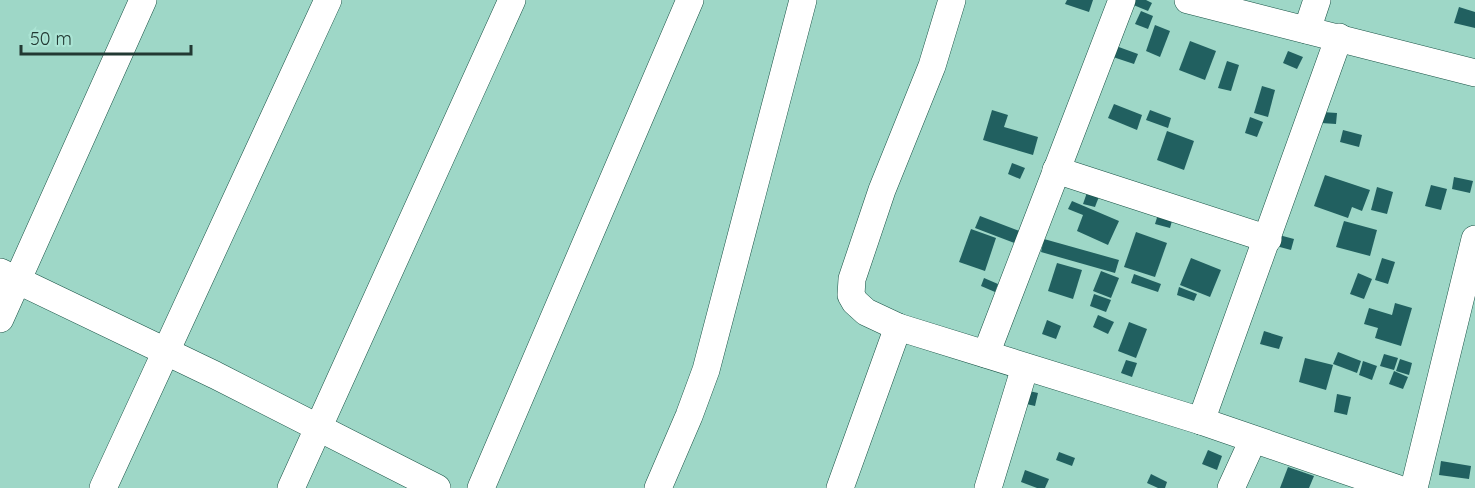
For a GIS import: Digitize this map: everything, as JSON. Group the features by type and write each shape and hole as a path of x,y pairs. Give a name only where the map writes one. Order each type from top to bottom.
{"street":[{"path":"0,319 9,277 143,0"},
{"path":"103,488 328,0"},
{"path":"291,488 512,0"},
{"path":"481,488 690,0"},
{"path":"658,488 706,370 803,0"},
{"path":"952,0 932,66 882,190 852,279 851,295 855,302 866,312 898,327 1201,422 1396,488"},
{"path":"986,354 1122,0"},
{"path":"1188,0 1475,73"},
{"path":"1307,30 1317,0"},
{"path":"1201,422 1339,37"},
{"path":"1056,170 1268,239"},
{"path":"1414,488 1475,239"},
{"path":"9,277 166,352 437,488"},
{"path":"844,486 898,327"},
{"path":"988,488 1025,367"},
{"path":"1231,488 1253,440"}],"building":[{"path":"1067,0 1093,0 1089,12 1065,4"},
{"path":"1132,0 1146,0 1152,3 1148,11 1131,4"},
{"path":"1459,7 1475,12 1475,28 1454,23"},
{"path":"1141,11 1153,16 1148,29 1135,24"},
{"path":"1155,25 1170,31 1160,57 1146,51"},
{"path":"1190,41 1216,51 1205,80 1179,70"},
{"path":"1116,46 1138,54 1134,64 1113,57"},
{"path":"1288,51 1303,57 1297,69 1283,63"},
{"path":"1227,61 1239,65 1231,91 1218,88"},
{"path":"1262,86 1275,90 1268,117 1254,113"},
{"path":"1114,104 1142,115 1137,130 1108,118"},
{"path":"992,110 1008,115 1004,127 1038,137 1033,155 983,140"},
{"path":"1150,110 1171,118 1168,128 1146,120"},
{"path":"1322,112 1337,113 1336,124 1321,123"},
{"path":"1250,117 1263,122 1257,137 1245,133"},
{"path":"1343,130 1362,135 1359,147 1340,142"},
{"path":"1167,131 1194,141 1184,170 1157,160"},
{"path":"1012,163 1025,168 1020,179 1008,174"},
{"path":"1325,175 1370,190 1362,211 1352,207 1348,218 1314,206"},
{"path":"1454,177 1473,181 1470,193 1452,189"},
{"path":"1091,181 1103,186 1095,207 1083,204"},
{"path":"1431,185 1447,189 1441,210 1425,206"},
{"path":"1377,187 1393,192 1387,214 1371,210"},
{"path":"1072,201 1119,221 1108,245 1077,231 1083,215 1068,209"},
{"path":"1159,211 1174,214 1170,228 1155,224"},
{"path":"980,216 1022,232 1017,244 975,228"},
{"path":"1344,221 1377,230 1370,256 1336,247"},
{"path":"971,229 996,238 985,271 959,262"},
{"path":"1136,232 1167,243 1155,277 1124,267"},
{"path":"1279,235 1294,239 1291,250 1276,246"},
{"path":"1044,239 1119,260 1115,273 1041,252"},
{"path":"1191,258 1221,270 1210,297 1180,285"},
{"path":"1382,258 1395,262 1388,284 1375,280"},
{"path":"1057,263 1082,270 1073,299 1048,291"},
{"path":"1101,271 1119,278 1111,298 1093,291"},
{"path":"1358,273 1372,279 1364,299 1350,294"},
{"path":"1134,274 1161,284 1158,292 1131,283"},
{"path":"984,278 998,284 995,292 981,286"},
{"path":"1179,287 1197,294 1194,301 1177,295"},
{"path":"1094,294 1111,300 1106,312 1090,306"},
{"path":"1395,303 1412,308 1401,346 1375,338 1378,328 1364,324 1369,308 1392,315"},
{"path":"1098,315 1114,322 1108,334 1093,327"},
{"path":"1047,320 1061,326 1056,339 1042,334"},
{"path":"1129,322 1147,329 1136,358 1118,351"},
{"path":"1264,331 1283,337 1279,349 1260,344"},
{"path":"1338,352 1361,361 1357,373 1333,364"},
{"path":"1384,354 1398,358 1394,370 1380,366"},
{"path":"1305,358 1333,365 1326,390 1299,382"},
{"path":"1400,359 1412,363 1409,375 1396,371"},
{"path":"1126,360 1137,363 1132,377 1121,373"},
{"path":"1363,361 1377,366 1372,380 1359,375"},
{"path":"1394,371 1408,377 1403,389 1389,384"},
{"path":"1025,390 1038,393 1035,406 1022,403"},
{"path":"1337,394 1351,397 1347,415 1334,412"},
{"path":"1208,450 1222,456 1217,470 1202,464"},
{"path":"1059,452 1075,458 1072,466 1056,460"},
{"path":"1441,461 1471,466 1469,479 1439,475"},
{"path":"1288,467 1314,476 1309,488 1280,488"},
{"path":"1025,470 1049,479 1045,488 1037,488 1021,482"},
{"path":"1151,474 1167,482 1165,488 1158,488 1147,483"}]}
